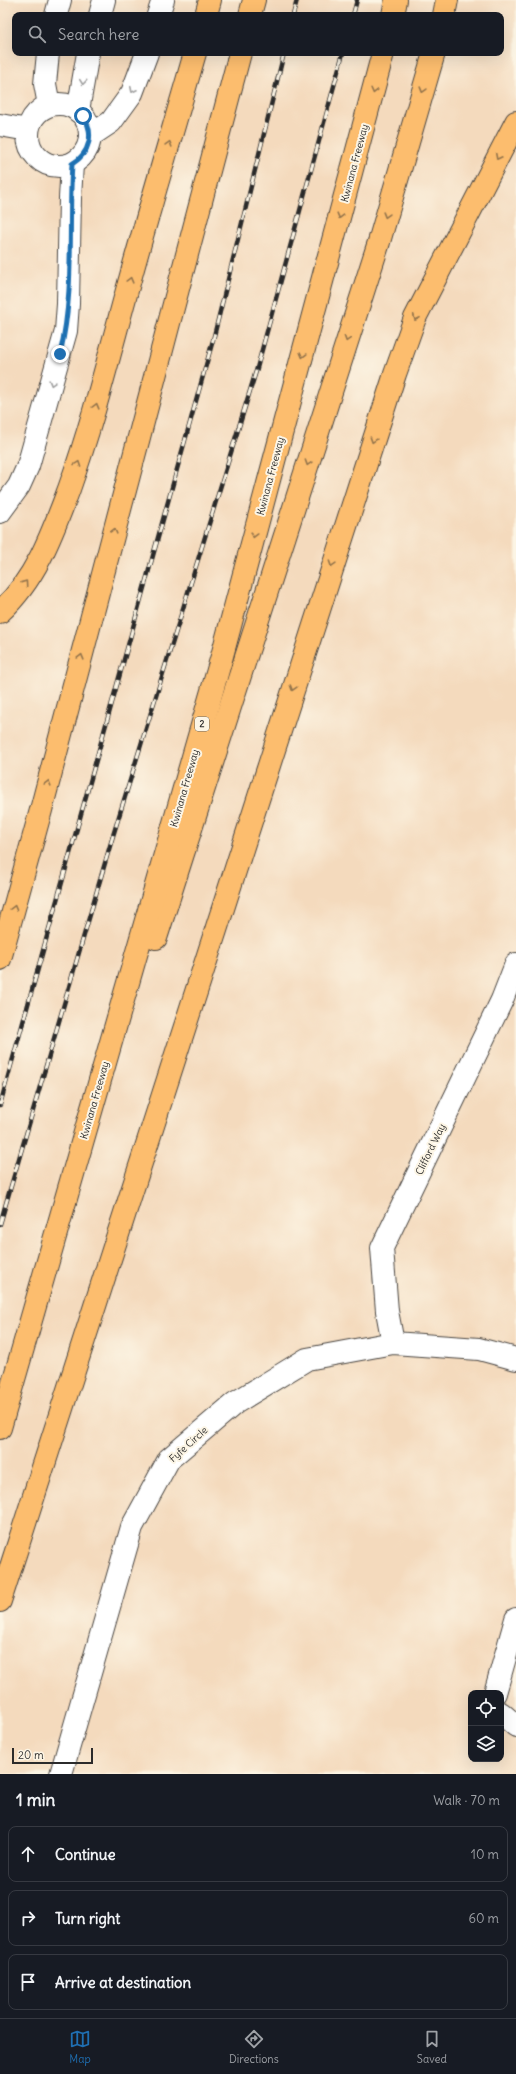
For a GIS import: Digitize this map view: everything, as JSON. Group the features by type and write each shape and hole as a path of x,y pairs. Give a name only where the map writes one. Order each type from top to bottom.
{"highway":[{"path":"207,12 210,0"},
{"path":"251,12 254,0"},
{"path":"394,12 396,0"},
{"path":"445,12 447,0"},
{"path":"0,612 14,599 39,563 54,529 86,443 142,236 194,56"},
{"path":"0,959 41,810 239,56"},
{"name":"Kwinana Freeway","path":"0,1428 224,649 382,56"},
{"path":"10,1393 371,264 433,56"},
{"path":"0,1601 395,374 415,318 516,122"}],"street":[{"path":"57,12 60,0"},
{"path":"101,12 104,0"},
{"path":"159,12 163,0"},
{"path":"48,56 45,84 49,105"},
{"path":"78,111 87,56"},
{"path":"90,136 111,122 132,94 146,56"},
{"path":"65,104 78,111 88,122 90,136 85,152 72,164 53,166 36,157 30,148 27,139 28,130 35,114 49,105 65,104"},
{"path":"0,125 28,130"},
{"path":"0,512 18,486 28,466 66,331 72,164"},
{"name":"Clifford Way","path":"393,1343 387,1311 382,1248 509,1003 516,964"},
{"name":"Fyfe Circle","path":"62,1774 132,1527 169,1459 235,1403 307,1359 393,1343 479,1349 516,1359"},
{"path":"496,1690 516,1618"},
{"path":"504,1716 516,1726"}],"railway":[{"path":"294,12 297,0"},
{"path":"354,12 357,0"},
{"path":"0,1105 213,340 283,56"},
{"path":"0,1224 112,839 257,368 342,56"}],"route":[{"path":"60,354 66,331 68,304 72,164 85,152 89,145 90,136 88,122 83,116"}]}
